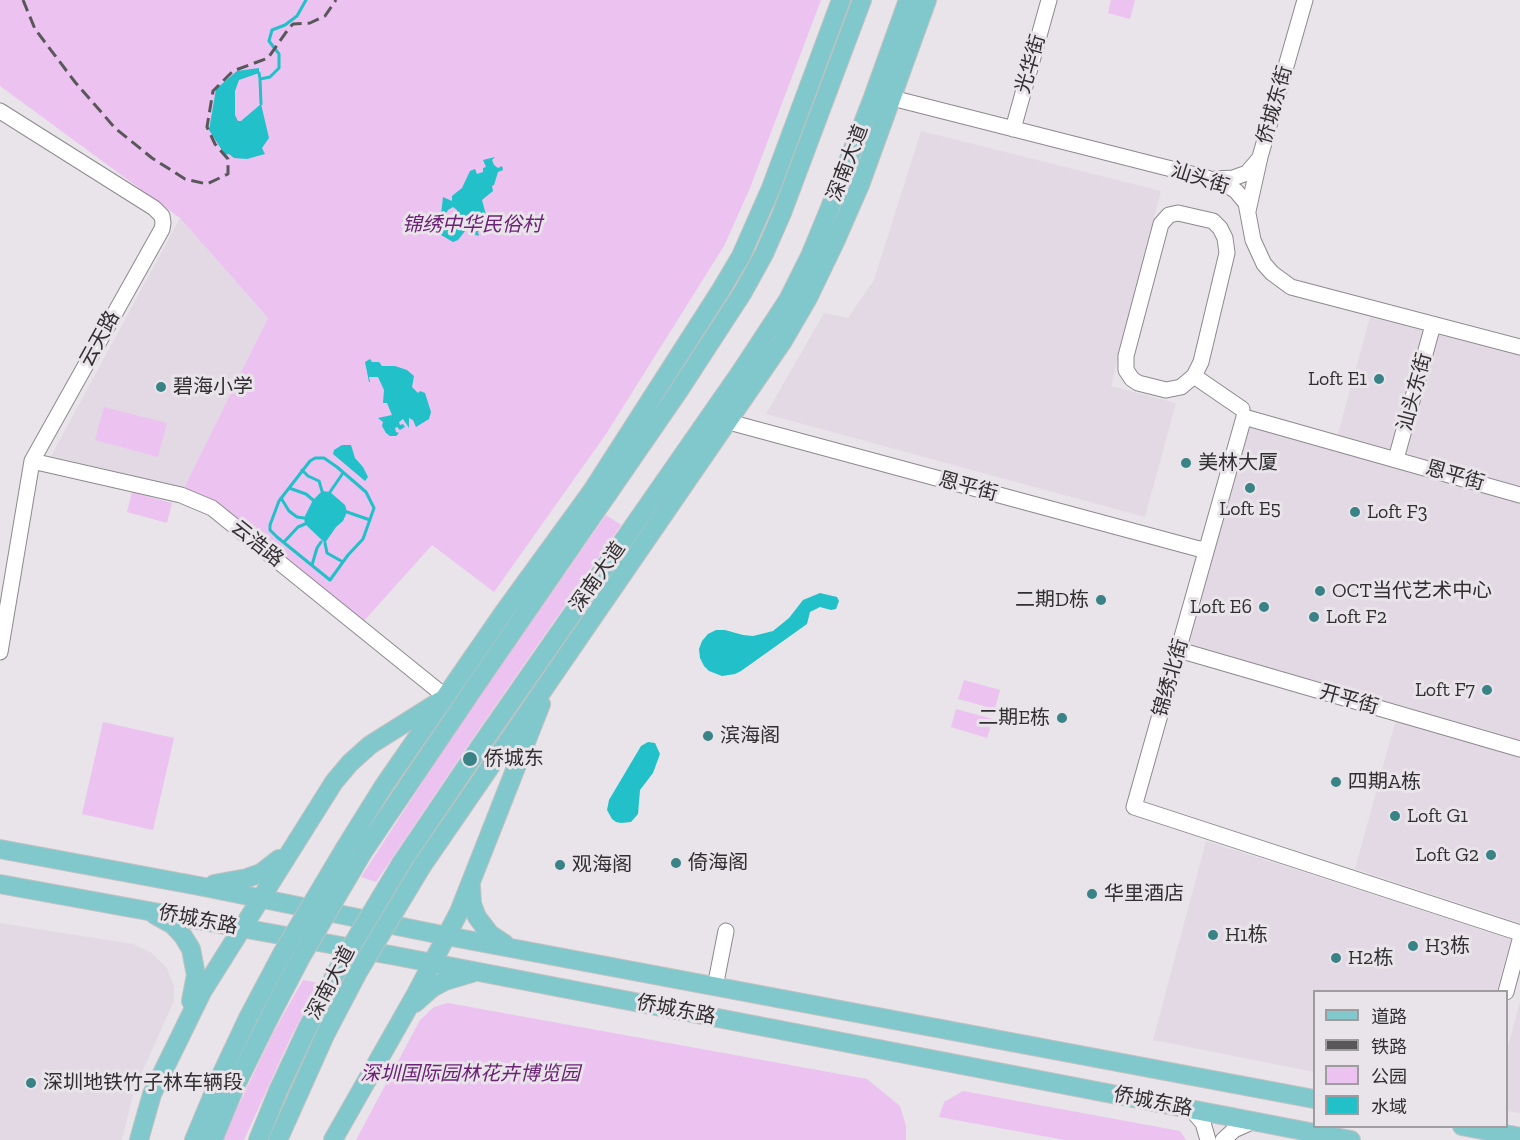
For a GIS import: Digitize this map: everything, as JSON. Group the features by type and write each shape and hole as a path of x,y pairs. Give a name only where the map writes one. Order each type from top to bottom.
{"main road":[{"path":"194,1140 248,1018 283,952 345,848 383,787 616,454 741,255 771,188 841,0"},
{"name":"深南大道","path":"213,1140 235,1086 267,1022 300,959 363,852 717,335 759,264 782,213 862,0"},
{"name":"深南大道","path":"258,1140 307,1029 344,958 402,862 788,300 830,210 908,0"},
{"path":"278,1140 326,1033 370,952 422,866 732,418 803,307 860,185 927,0"},
{"path":"810,141 815,69"},
{"path":"748,393 770,349 788,300"},
{"path":"616,454 678,392"},
{"path":"644,512 693,474"},
{"path":"333,1140 447,936 472,883 553,674"},
{"path":"138,1140 152,1094 202,992 334,782 370,745 446,697"},
{"path":"199,886 232,882 261,873 276,862 294,843"},
{"name":"侨城东路","path":"0,849 515,949 1313,1099"},
{"path":"472,883 472,904 482,926 500,942 515,949"},
{"name":"侨城东路","path":"0,884 433,963 1351,1140"},
{"path":"143,909 173,925 191,949 195,963 195,991 184,1026"},
{"path":"405,1013 432,988 460,975 477,972"},
{"path":"1475,1128 1507,1133"}],"street":[{"name":"光华街","path":"1013,129 1049,0"},
{"name":"侨城东街","path":"1248,211 1260,157 1305,0"},
{"name":"汕头街","path":"892,98 1207,178 1236,190 1246,203 1258,254 1264,264 1281,280 1304,291 1520,347"},
{"name":"云天路","path":"0,111 154,208 162,216 163,223 162,229 32,462 0,652"},
{"path":"1207,178 1228,179 1240,176 1252,169 1260,157"},
{"path":"1178,213 1212,221 1220,228 1225,238 1227,253 1201,362 1194,376 1181,387 1166,390 1138,383 1126,370 1126,356 1161,224 1169,215 1178,213"},
{"name":"汕头东街","path":"1396,459 1433,325"},
{"name":"恩平街","path":"1194,376 1242,407 1396,459 1520,495"},
{"path":"1207,548 1242,407"},
{"name":"恩平街","path":"732,418 1199,549 1207,548"},
{"name":"云浩路","path":"32,462 181,495 212,508 446,697"},
{"name":"锦绣北街","path":"1207,548 1134,807 1520,933"},
{"name":"开平街","path":"1179,650 1520,749"},
{"path":"715,987 726,931"},
{"path":"1507,990 1520,940"},
{"path":"1191,1109 1203,1123 1208,1140"},
{"path":"1223,1140 1234,1130 1254,1121"}],"shaded area":[{"path":"921,131 1161,191 1111,386 1176,403 1145,517 766,414 824,313 848,318 874,280"},
{"name":"碧海小学","path":"180,218 268,318 184,488 51,456"},
{"path":"1370,317 1520,356 1520,923 1355,869 1399,708 1187,647 1246,423 1334,448"},
{"path":"1206,841 1511,939 1497,990 1313,990 1313,1072 1153,1040"},
{"path":"0,923 133,944 152,953 167,968 174,987 174,1001 134,1090 122,1140 0,1140"},
{"path":"1520,1001 1520,1113 1508,1111 1508,1046"}],"green space":[{"name":"锦绣中华民俗村","path":"0,0 821,0 750,188 724,246 606,434 494,592 432,545 363,622 184,488 268,318 180,218 0,86"},
{"path":"1111,0 1135,0 1130,19 1108,13"},
{"path":"104,407 167,423 158,457 95,440"},
{"path":"132,492 172,503 167,523 127,512"},
{"path":"606,515 621,525 376,882 361,877 458,727"},
{"path":"964,680 1000,690 995,709 958,699"},
{"path":"956,709 993,719 987,738 951,727"},
{"path":"103,722 174,738 153,830 82,814"},
{"path":"303,980 319,983 290,1039 244,1140 222,1140 273,1033"},
{"name":"深圳国际园林花卉博览园","path":"448,1003 867,1079 900,1106 906,1126 906,1140 356,1140 420,1020 434,1007"},
{"path":"963,1091 1180,1131 1186,1140 1065,1140 939,1117 944,1102"}],"water":[{"path":"259,68 259,73 239,80 235,91 235,115 238,121 241,121 261,104 269,138 262,148 265,154 247,159 225,155 209,130 216,89 237,71"},
{"path":"495,157 492,160 494,165 498,168 502,166 503,170 498,172 492,186 493,191 482,200 486,215 483,216 479,236 473,234 472,231 465,231 458,240 453,242 436,232 446,219 450,221 457,214 457,210 453,207 448,210 436,229 427,230 428,222 435,221 441,215 443,197 452,201 452,196 462,188 470,171 475,169 477,174 483,172 483,168 486,167 483,160"},
{"path":"370,359 372,362 379,362 382,366 395,366 407,370 414,376 412,387 418,393 420,391 425,393 431,412 429,419 416,427 413,420 409,418 409,428 403,419 399,422 405,427 400,430 395,428 399,433 396,436 386,433 382,426 383,422 378,418 392,415 387,403 383,403 384,390 378,377 369,377 369,382 365,362"},
{"path":"342,445 351,445 355,458 368,477 365,481 333,454 334,450"},
{"path":"322,491 330,492 345,505 347,512 343,521 325,543 305,524 304,518 313,500"},
{"path":"820,593 837,597 839,601 836,609 820,607 810,612 807,624 741,671 722,676 709,671 704,666 699,649 708,634 716,630 725,630 753,636 773,631 789,618 803,600"},
{"path":"648,742 655,743 660,754 653,773 640,790 638,814 631,822 616,822 607,810 609,800 641,746"}],"waterway":[{"path":"259,73 260,79 270,77 279,68 279,54 269,41 272,30 285,25 297,16 306,0"},
{"path":"260,79 261,104"},
{"path":"315,458 324,458 337,467 366,492 374,508 363,539 330,580 270,530 279,501 310,461 315,458"},
{"path":"302,470 319,481 322,491"},
{"path":"330,492 343,473"},
{"path":"289,488 306,494 313,500"},
{"path":"281,498 289,511 297,517 304,518"},
{"path":"347,512 370,520"},
{"path":"284,542 298,527 305,524"},
{"path":"312,565 321,542"},
{"path":"325,543 327,553 343,562"}],"railway":[{"path":"23,0 35,29 75,82 115,128 152,158 185,179 207,184 228,174 228,159 215,144 207,127 213,91 233,71 268,58 293,24 310,23 325,16 336,0"}],"place":[{"name":"Loft E1","path":"1379,379"},
{"name":"碧海小学","path":"161,387"},
{"name":"美林大厦","path":"1186,463"},
{"name":"Loft E5","path":"1250,488"},
{"name":"Loft F3","path":"1355,512"},
{"name":"OCT当代艺术中心","path":"1320,591"},
{"name":"二期D栋","path":"1101,600"},
{"name":"Loft E6","path":"1264,607"},
{"name":"Loft F2","path":"1314,617"},
{"name":"Loft F7","path":"1487,690"},
{"name":"二期E栋","path":"1062,718"},
{"name":"滨海阁","path":"708,736"},
{"name":"侨城东","path":"470,759"},
{"name":"四期A栋","path":"1336,782"},
{"name":"Loft G1","path":"1395,816"},
{"name":"Loft G2","path":"1491,855"},
{"name":"倚海阁","path":"676,863"},
{"name":"观海阁","path":"560,865"},
{"name":"华里酒店","path":"1092,894"},
{"name":"H1栋","path":"1213,935"},
{"name":"H3栋","path":"1413,946"},
{"name":"H2栋","path":"1336,958"},
{"name":"深圳地铁竹子林车辆段","path":"31,1083"}]}
